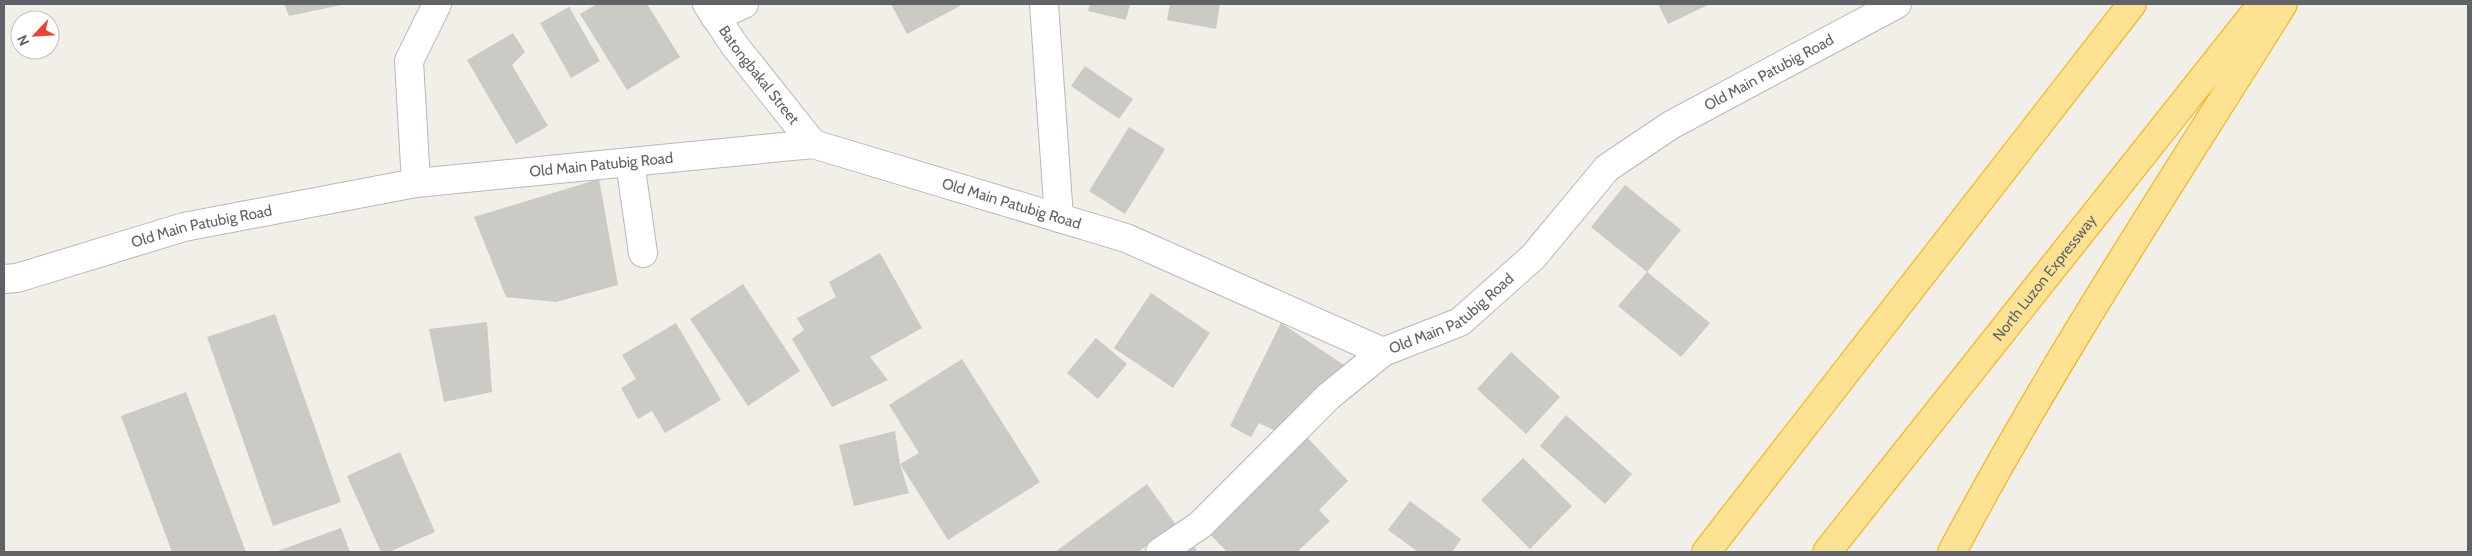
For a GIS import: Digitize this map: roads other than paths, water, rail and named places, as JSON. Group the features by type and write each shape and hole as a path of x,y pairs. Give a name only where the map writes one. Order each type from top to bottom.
{"highway":[{"path":"1706,552 2132,4"},
{"name":"North Luzon Expressway","path":"1827,552 2262,4"},
{"path":"1952,552 1996,470 2069,346 2283,4"}],"street":[{"path":"416,182 409,61 437,4"},
{"path":"711,10 744,4"},
{"path":"1044,4 1059,218"},
{"name":"Old Main Patubig Road","path":"4,279 17,278 184,227 416,182 813,144 1126,238 1383,352 1460,322 1533,257 1607,168 1671,125 1897,4"},
{"name":"Batongbakal Street","path":"711,10 813,144"},
{"path":"630,162 643,253"},
{"path":"1160,552 1200,525 1329,396 1383,352"}]}
